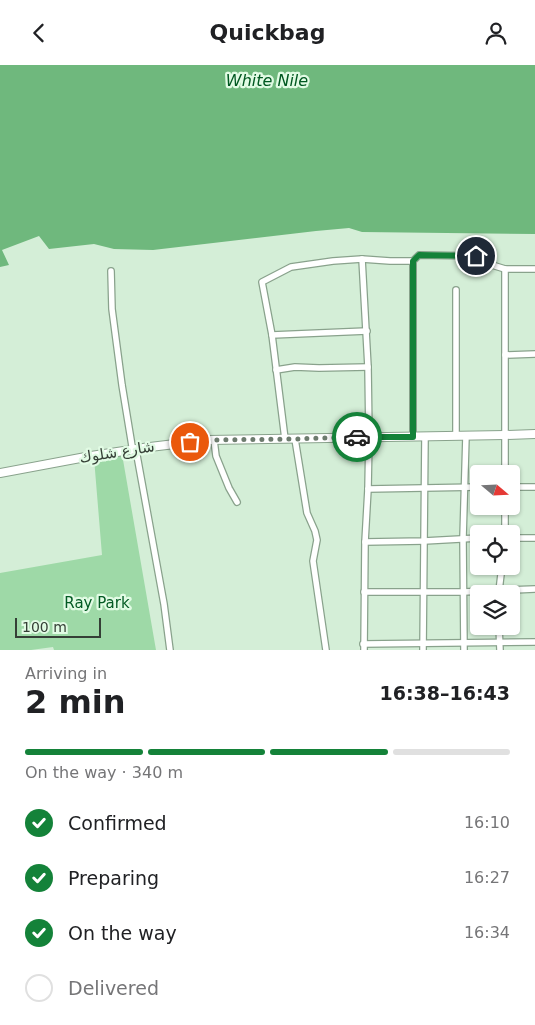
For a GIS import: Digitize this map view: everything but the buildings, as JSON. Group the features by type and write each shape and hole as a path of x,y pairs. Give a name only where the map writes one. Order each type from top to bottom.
{"street":[{"path":"284,439 272,335 262,282 291,267 362,259 413,261 419,255 476,256 492,265 505,269 535,269"},
{"path":"362,259 367,331 370,437 365,541 363,647 424,643 535,641"},
{"path":"413,261 413,437"},
{"path":"505,269 505,465"},
{"path":"111,271 112,309 122,385 132,446 136,450 164,604 170,650"},
{"path":"456,290 456,436"},
{"path":"272,335 367,331"},
{"path":"505,355 535,354"},
{"path":"276,369 295,367 319,369 368,367"},
{"name":"شارع شلوك","path":"0,473 91,456 214,440 425,437 535,433"},
{"path":"464,650 463,538 466,436"},
{"path":"424,650 425,437"},
{"path":"295,439 307,513 317,540 313,561 326,650"},
{"path":"214,440 216,456 237,502"},
{"path":"368,489 470,487"},
{"path":"520,487 535,487"},
{"path":"365,541 424,541 470,538"},
{"path":"520,538 535,539"},
{"path":"520,590 535,589"},
{"path":"364,592 470,592"},
{"path":"499,635 500,650"}],"green space":[{"name":"Ray Park","path":"122,454 156,650 54,650 53,647 31,650 0,650 0,573 102,555 94,458"}],"water":[{"name":"White Nile","path":"0,65 535,65 535,234 362,232 349,228 153,250 114,249 94,244 49,249 39,236 2,250 9,265 0,267"}],"way so far":[{"path":"190,442 357,437"}],"route":[{"path":"357,437 413,437 413,261 419,255 476,256"}]}
